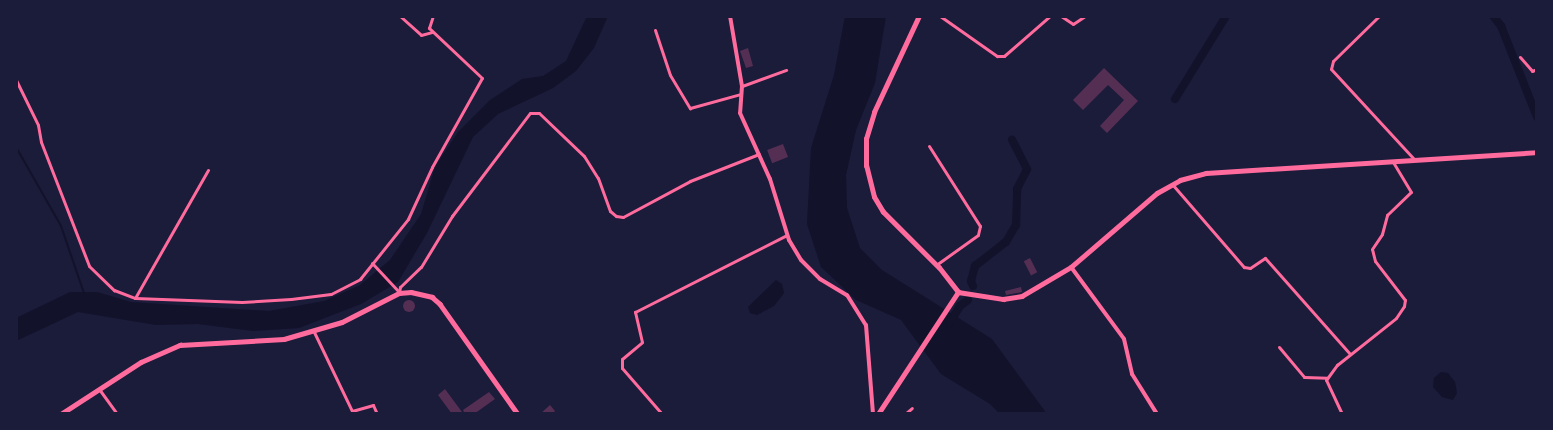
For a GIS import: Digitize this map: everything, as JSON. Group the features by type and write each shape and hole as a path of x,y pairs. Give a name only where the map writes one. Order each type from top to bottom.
{"main road":[{"path":"919,16 874,112 866,139 866,166 874,197 883,212 936,264 958,292 1003,299 1022,296 1071,267 1157,193 1172,184 1206,172 1537,152"},
{"path":"61,414 141,362 180,345 284,339 314,332 342,322 398,291 421,293 440,304 518,414"},
{"path":"878,414 958,292"}],"street":[{"path":"400,16 421,34 433,32"},
{"path":"16,80 38,125 41,142 89,266 114,290 135,298 242,302 331,294 360,278 408,219 432,167 482,78 429,28 433,16"},
{"path":"730,16 742,86 740,113 759,154 787,235 801,260 820,279 847,295 866,325 873,414"},
{"path":"940,16 997,56 1004,56 1050,16"},
{"path":"1061,16 1073,24 1085,16"},
{"path":"1379,16 1340,53 1331,69 1414,159"},
{"path":"655,30 670,75 690,108 741,94"},
{"path":"1520,57 1532,71 1537,69"},
{"path":"742,86 786,70"},
{"path":"372,263 398,291 421,267 452,216 530,113 539,112 584,156 598,178 610,211 616,216 623,217 690,181 759,154"},
{"path":"929,146 980,226 978,235 936,264"},
{"path":"1279,347 1304,377 1327,378 1350,354 1396,318 1404,306 1405,300 1374,261 1372,249 1382,234 1387,215 1410,192 1393,162"},
{"path":"135,298 208,170"},
{"path":"1172,184 1244,267 1250,268 1265,258 1350,354"},
{"path":"662,414 622,368 622,359 642,342 635,312 787,235"},
{"path":"1071,267 1124,339 1134,380 1157,414"},
{"path":"314,332 352,411 372,405 377,414"},
{"path":"1327,378 1328,388 1342,414"},
{"path":"99,389 117,414"},
{"path":"905,414 912,408"}],"shaded area":[{"path":"587,16 608,16 594,48 576,71 553,88 498,114 473,137 427,233 398,282 361,304 299,328 253,331 198,324 156,325 78,312 16,341 16,318 70,292 97,292 131,302 269,311 324,301 360,285 390,260 421,214 435,167 458,132 490,100 522,79 543,76 566,61"},
{"path":"845,16 886,16 875,83 856,130 846,175 847,208 860,248 882,270 992,339 1047,414 1000,414 990,404 941,374 901,320 856,300 821,267 807,224 811,148 834,75"},
{"path":"776,280 782,284 784,293 774,306 757,315 750,313 748,307"},
{"path":"1441,372 1448,373 1455,382 1457,393 1453,400 1442,397 1433,387 1434,378"}],"building":[{"path":"748,48 753,66 746,68 740,51"},
{"path":"1104,68 1138,101 1107,133 1100,126 1124,100 1108,85 1083,110 1073,100"},
{"path":"783,144 788,157 772,163 767,150"},
{"path":"1030,258 1037,272 1031,275 1024,261"},
{"path":"1021,287 1022,292 1006,295 1005,291"},
{"path":"407,300 411,300 415,306 411,312 407,312 403,308 403,304"},
{"path":"445,389 462,412 459,414 452,414 438,395"},
{"path":"489,392 495,399 474,414 465,414 463,410"},
{"path":"550,405 555,411 552,414 540,414"}],"waterway":[{"path":"1175,99 1226,16"},
{"path":"1493,16 1501,26 1537,117"},
{"path":"973,286 971,281 975,266 1006,242 1016,225 1017,189 1027,169 1012,140"},
{"path":"16,147 61,226 84,293"},
{"path":"950,323 960,306 968,300"}]}
